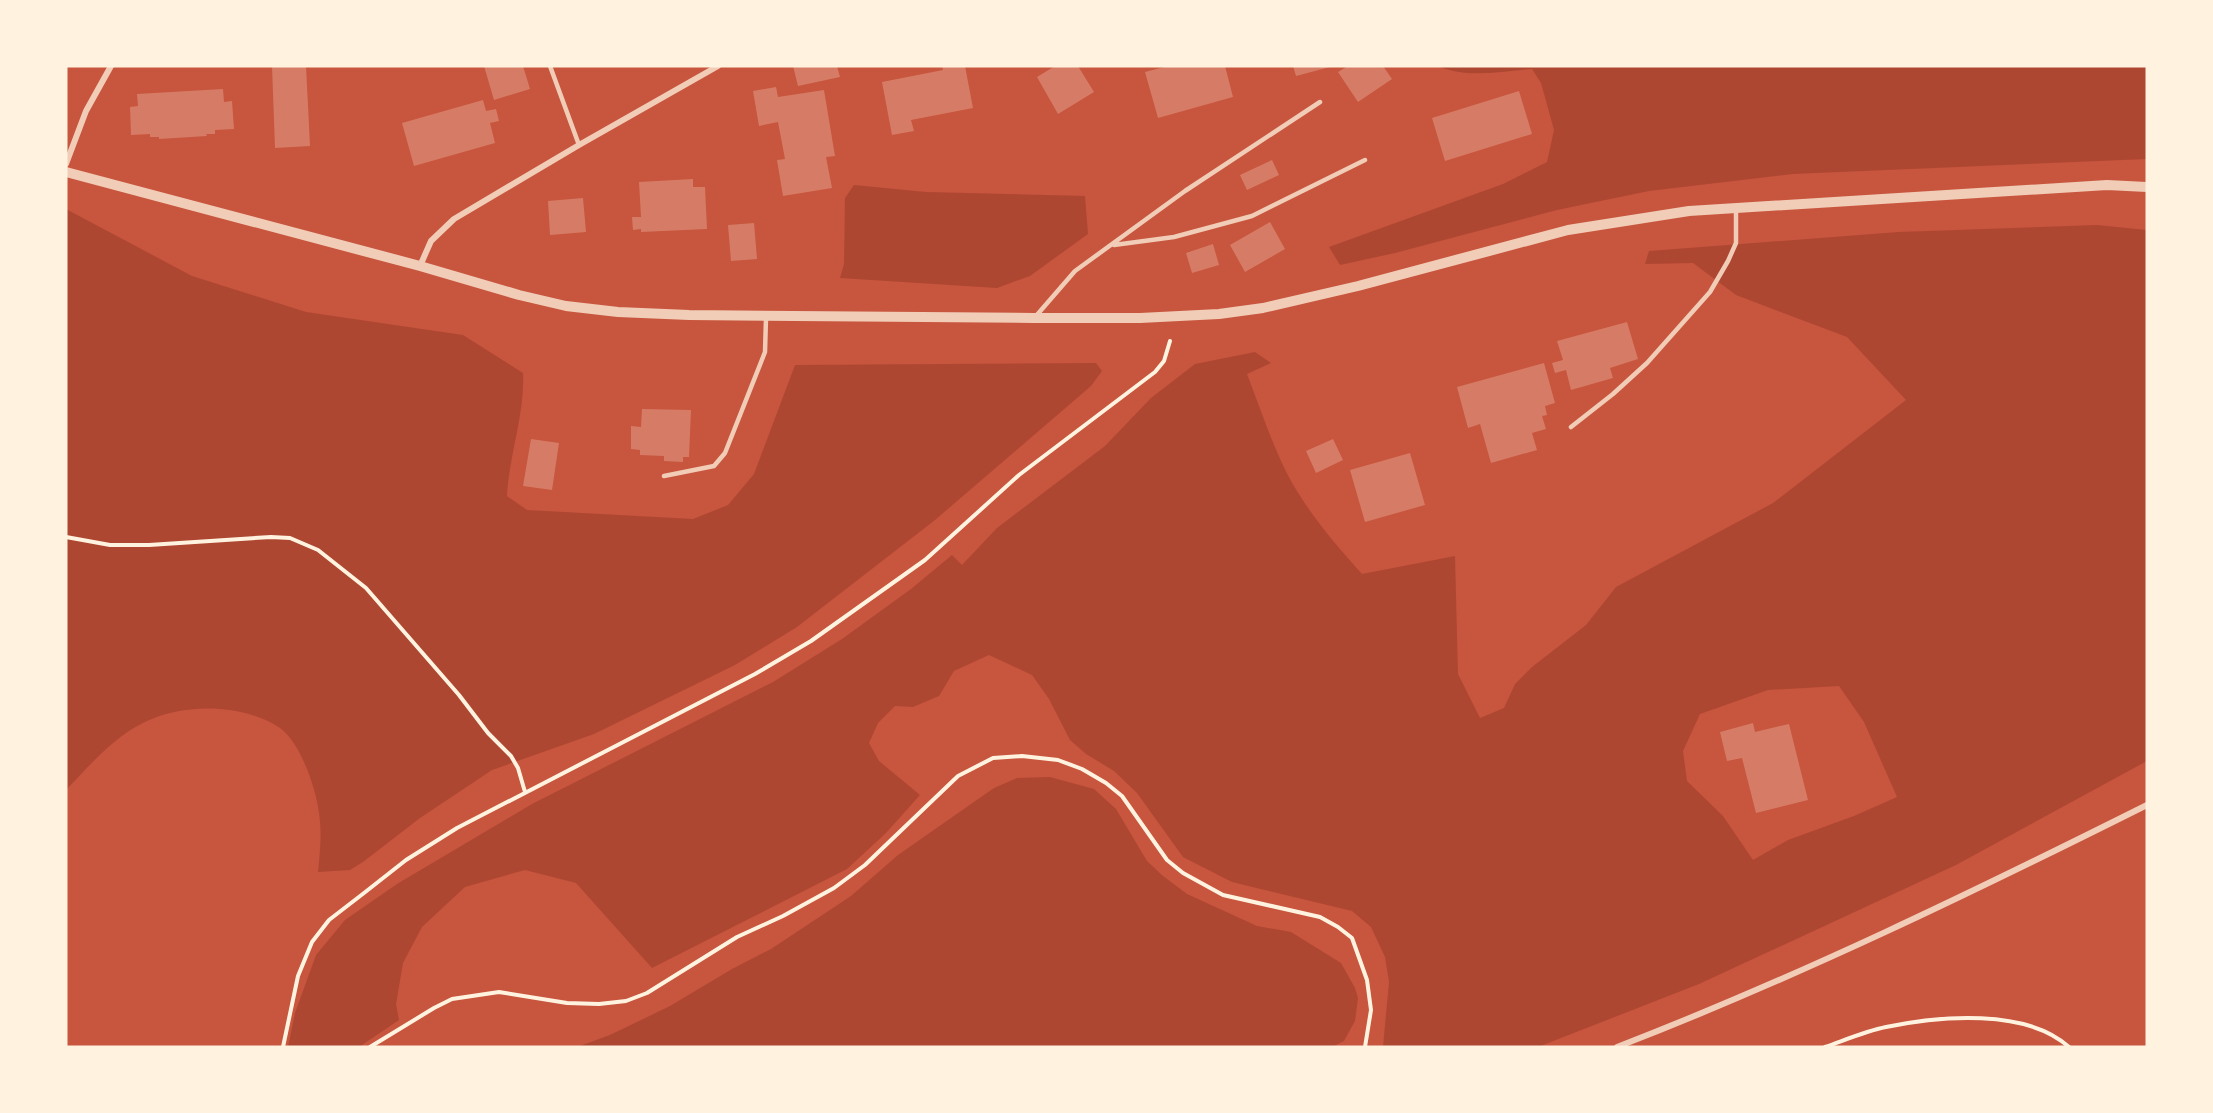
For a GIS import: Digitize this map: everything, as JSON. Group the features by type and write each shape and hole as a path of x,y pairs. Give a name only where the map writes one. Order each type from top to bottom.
{"street":[{"path":"66,164 86,111 111,66"},
{"path":"420,266 431,241 454,219 718,66"},
{"path":"66,172 566,306 677,315 1034,318 1220,314 1296,301 1568,230 1678,212 2107,184 2147,187"},
{"path":"1617,1047 1730,1002 1847,951 2147,805"}],"lane":[{"path":"550,66 579,145"},
{"path":"1034,318 1075,271 1185,191 1320,102"},
{"path":"1111,245 1174,237 1252,216 1365,160"},
{"path":"1570,427 1613,394 1647,363 1710,292 1736,243 1736,207"},
{"path":"664,476 714,466 725,453 765,352 766,315"}],"path":[{"path":"283,1047 298,976 312,942 329,920 406,860 457,828 755,674 811,641 925,560 1019,476 1155,372 1164,361 1174,316"},
{"path":"66,537 110,545 271,537 290,538 318,550 366,588 459,695 488,733 511,756 518,768 525,792"},
{"path":"370,1047 452,999 499,992 567,1003 599,1004 626,1001 647,993 737,937 783,916 834,888 865,865 958,776 993,758 1022,756 1058,760 1106,783 1122,796 1167,860 1184,873 1223,895 1320,917 1338,927 1352,939 1367,980 1371,1010 1365,1047"},
{"path":"1825,1047 1885,1027 1937,1019 1992,1019 2018,1022 2043,1030 2069,1047"}],"shaded area":[{"path":"1438,66 2147,66 2147,159 1793,174 1649,191 1557,210 1395,253 1340,265 1329,247 1503,184 1547,162 1554,130 1541,83 1532,69 1472,73"},
{"path":"854,185 926,192 1085,196 1088,234 1030,276 997,288 840,278 844,264 845,198"},
{"path":"66,209 192,276 306,312 463,335 523,373 522,404 507,496 527,510 693,519 728,505 754,474 795,365 1096,363 1102,371 1091,386 935,520 797,627 735,665 594,734 492,770 420,818 350,870 318,872 320,820 315,792 301,755 288,735 280,728 252,715 228,710 200,709 170,713 150,720 130,730 110,745 66,790"},
{"path":"2097,225 2147,230 2147,761 1956,865 1699,984 1538,1047 1383,1047 1389,982 1385,957 1371,927 1352,911 1232,882 1183,857 1137,793 1114,771 1086,754 1070,740 1049,699 1032,675 989,655 954,671 939,696 913,707 895,706 878,723 869,743 879,761 920,795 886,833 847,869 652,968 576,883 525,870 465,887 422,927 403,963 396,1004 399,1020 359,1047 288,1047 295,1013 316,955 345,920 397,884 532,804 773,682 842,639 911,589 952,555 962,565 997,528 1105,446 1151,398 1195,364 1255,352 1271,363 1247,374 1278,455 1307,506 1362,574 1455,556 1458,674 1480,718 1504,708 1515,684 1532,667 1586,625 1616,587 1773,503 1906,400 1847,337 1736,295 1693,263 1645,264 1649,251 1899,232","holes":["1839,686 1864,722 1897,797 1854,816 1788,840 1753,860 1723,816 1687,781 1683,751 1700,714 1768,690"]},
{"path":"1050,777 1094,789 1116,809 1147,861 1187,894 1257,926 1291,932 1341,963 1358,998 1355,1021 1344,1041 1332,1047 577,1047 610,1035 670,1006 771,949 851,896 898,855 994,788 1017,778"}],"building":[{"path":"272,66 306,66 310,146 275,148"},
{"path":"484,66 523,66 530,89 494,100"},
{"path":"793,66 837,66 840,77 798,86"},
{"path":"942,66 965,66 973,108 911,120 914,131 892,135 882,82 943,70"},
{"path":"1055,66 1078,66 1094,92 1058,114 1037,77"},
{"path":"1168,66 1225,66 1233,97 1158,118 1145,72"},
{"path":"1293,66 1330,66 1330,67 1296,76"},
{"path":"1348,66 1383,66 1392,79 1358,102 1338,72"},
{"path":"776,87 778,97 824,90 835,156 826,157 832,188 783,196 777,160 785,159 778,122 759,126 753,91"},
{"path":"223,89 224,102 232,101 234,129 215,130 215,134 206,134 207,136 159,139 159,137 150,137 150,134 131,135 130,107 138,106 137,94"},
{"path":"1519,91 1532,134 1445,161 1432,118"},
{"path":"483,100 486,111 496,109 499,121 490,123 495,143 414,166 402,123"},
{"path":"1272,160 1279,175 1247,190 1240,175"},
{"path":"693,179 693,187 705,187 707,229 641,232 641,229 633,230 632,217 641,217 639,182"},
{"path":"583,198 586,232 550,235 548,201"},
{"path":"1270,222 1285,249 1245,272 1230,245"},
{"path":"754,223 757,259 731,261 728,225"},
{"path":"1213,244 1219,265 1192,273 1186,253"},
{"path":"1627,322 1638,359 1610,368 1613,378 1571,390 1566,370 1555,373 1552,363 1563,360 1557,341"},
{"path":"1544,363 1555,403 1545,406 1547,415 1542,416 1546,429 1532,433 1537,450 1491,463 1480,424 1468,428 1457,387"},
{"path":"642,409 691,410 689,457 683,457 683,462 664,461 664,456 640,455 640,450 631,449 631,426 641,427"},
{"path":"531,439 559,443 552,490 523,486"},
{"path":"1333,439 1343,460 1316,473 1306,451"},
{"path":"1410,453 1425,505 1365,522 1350,470"},
{"path":"1753,723 1755,732 1789,724 1808,800 1756,813 1742,758 1727,761 1720,732"}]}
